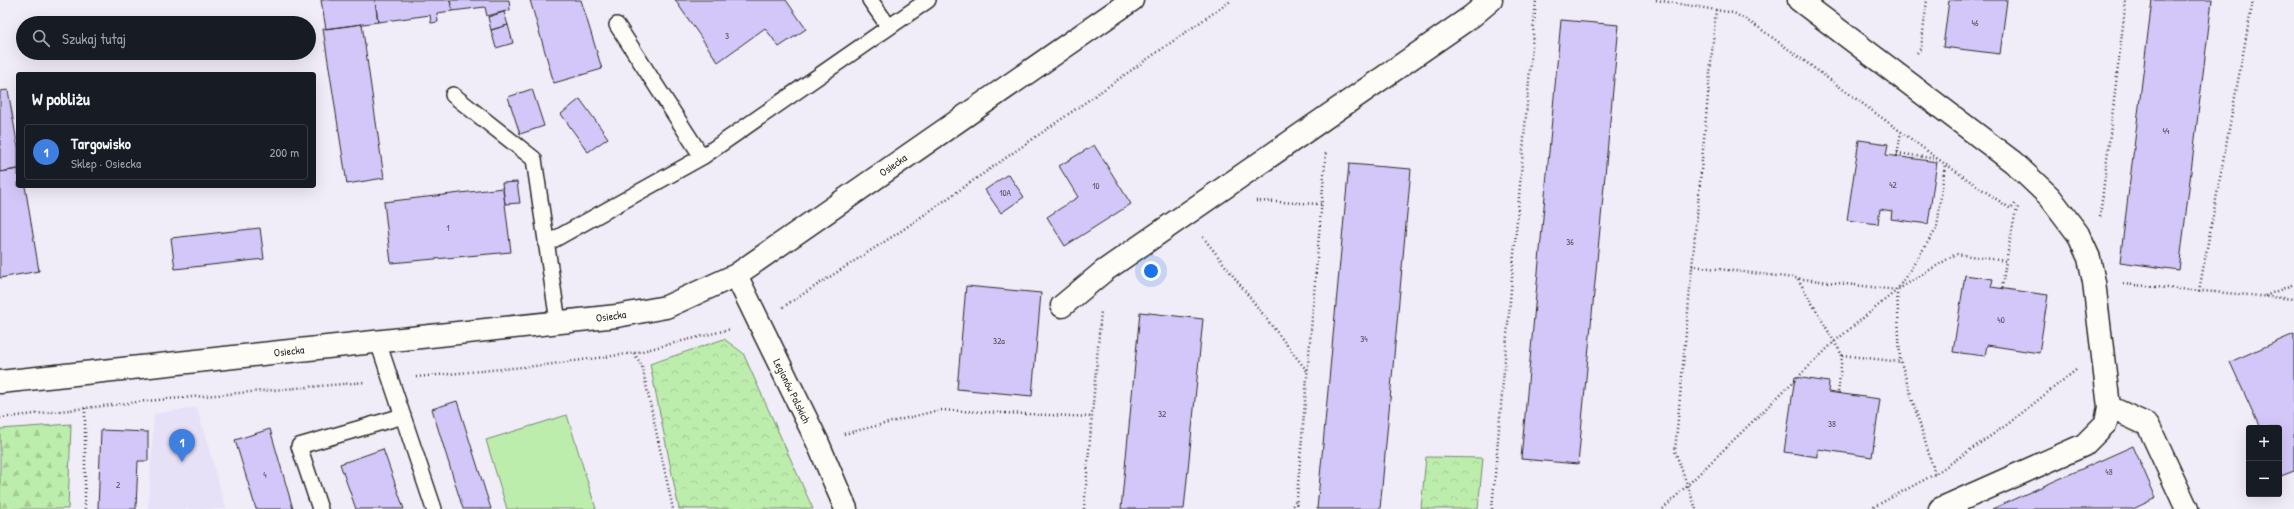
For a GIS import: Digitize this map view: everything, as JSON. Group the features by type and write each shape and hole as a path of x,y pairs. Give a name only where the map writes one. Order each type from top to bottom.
{"street":[{"name":"Osiecka","path":"0,382 617,316 666,307 736,274 1132,0"},
{"path":"1062,306 1104,271 1472,16 1491,0"},
{"path":"1799,0 2013,162 2050,197 2078,234 2089,258 2094,282 2109,407 2106,423 2084,445 1940,509"},
{"name":"Legionów Polskich","path":"736,274 817,441 846,509"},
{"path":"2109,407 2148,425 2188,509"}],"lane":[{"path":"870,0 890,27"},
{"path":"546,244 702,157 928,0"},
{"path":"617,25 702,157"},
{"path":"453,95 534,160 558,322"},
{"path":"378,342 434,509"},
{"path":"320,509 299,446 403,416"}],"path":[{"path":"759,322 900,231 1232,0"},
{"path":"1492,509 1536,0"},
{"path":"1656,0 1716,9 1734,14 1758,27 1938,159 2011,209 2020,200 2015,215 2002,288"},
{"path":"1901,76 1921,48 1927,0"},
{"path":"2099,225 2126,0"},
{"path":"2199,291 2253,0"},
{"path":"1696,509 1675,451 1716,9"},
{"path":"1901,132 1897,155 1938,159"},
{"path":"1296,509 1327,148"},
{"path":"1935,474 1901,362 1897,290 1937,228 1945,164"},
{"path":"1251,200 1321,204"},
{"path":"1199,232 1307,371"},
{"path":"1664,509 1834,342 1897,290 1956,254 2006,261"},
{"path":"1692,266 1897,290"},
{"path":"1798,279 1842,355 1838,394"},
{"path":"2122,283 2294,299"},
{"path":"2265,296 2294,284"},
{"path":"1084,509 1101,304"},
{"path":"634,353 642,366 673,509"},
{"path":"1842,355 1901,362"},
{"path":"1870,509 1935,474 2008,424 2083,365"},
{"path":"85,408 85,509"},
{"path":"817,441 939,410 1092,417"},
{"path":"1290,509 1296,501"}],"shaded area":[{"path":"197,407 226,509 148,509 154,414"}],"green space":[{"path":"724,339 743,353 813,509 679,509 650,364"},
{"path":"567,415 596,509 507,509 486,440"},
{"path":"71,424 68,509 0,509 0,429"},
{"path":"1426,457 1483,458 1478,509 1421,509"}],"building":[{"path":"321,0 375,0 378,22 326,29"},
{"path":"375,0 450,0 452,11 437,13 438,22 431,23 430,15 378,22"},
{"path":"450,0 509,0 510,10 487,16 485,7 452,11"},
{"path":"530,0 581,0 602,69 554,83"},
{"path":"675,0 786,0 806,29 779,47 765,28 718,62"},
{"path":"1949,0 2007,0 2000,54 1943,47"},
{"path":"2152,0 2212,0 2179,270 2120,262"},
{"path":"504,12 508,25 491,30 488,17"},
{"path":"1561,20 1619,25 1578,464 1521,459"},
{"path":"362,24 384,178 347,184 323,29"},
{"path":"508,25 513,43 496,48 491,30"},
{"path":"532,89 544,126 520,134 508,97"},
{"path":"8,90 16,136 16,169 0,172 0,91"},
{"path":"580,99 608,138 588,152 561,114"},
{"path":"1859,140 1888,144 1886,155 1937,162 1928,224 1891,219 1892,211 1880,209 1878,224 1847,220"},
{"path":"1094,145 1131,204 1065,246 1047,217 1078,197 1059,166"},
{"path":"1349,164 1411,169 1380,509 1317,509"},
{"path":"16,169 16,188 25,188 39,271 0,278 0,172"},
{"path":"1008,174 1024,197 1001,213 985,190"},
{"path":"517,182 520,203 505,204 502,183"},
{"path":"503,188 511,252 391,263 384,202"},
{"path":"260,228 264,259 175,269 171,238"},
{"path":"1965,275 1993,279 1991,287 2048,295 2039,353 1987,345 1985,356 1953,352"},
{"path":"966,286 1041,293 1032,396 957,389"},
{"path":"1140,312 1203,319 1184,509 1121,509"},
{"path":"2294,334 2294,471 2282,476 2282,425 2259,425 2230,362"},
{"path":"1795,377 1829,382 1828,392 1880,399 1872,457 1818,449 1818,457 1784,452"},
{"path":"457,401 491,509 463,509 432,409"},
{"path":"270,429 293,509 256,509 235,440"},
{"path":"101,430 148,432 148,461 138,461 136,509 98,509"},
{"path":"2133,446 2156,498 2133,509 1992,509"},
{"path":"383,449 404,509 356,509 340,464"}],"place":[{"name":"Targowisko","path":"182,462"}]}
